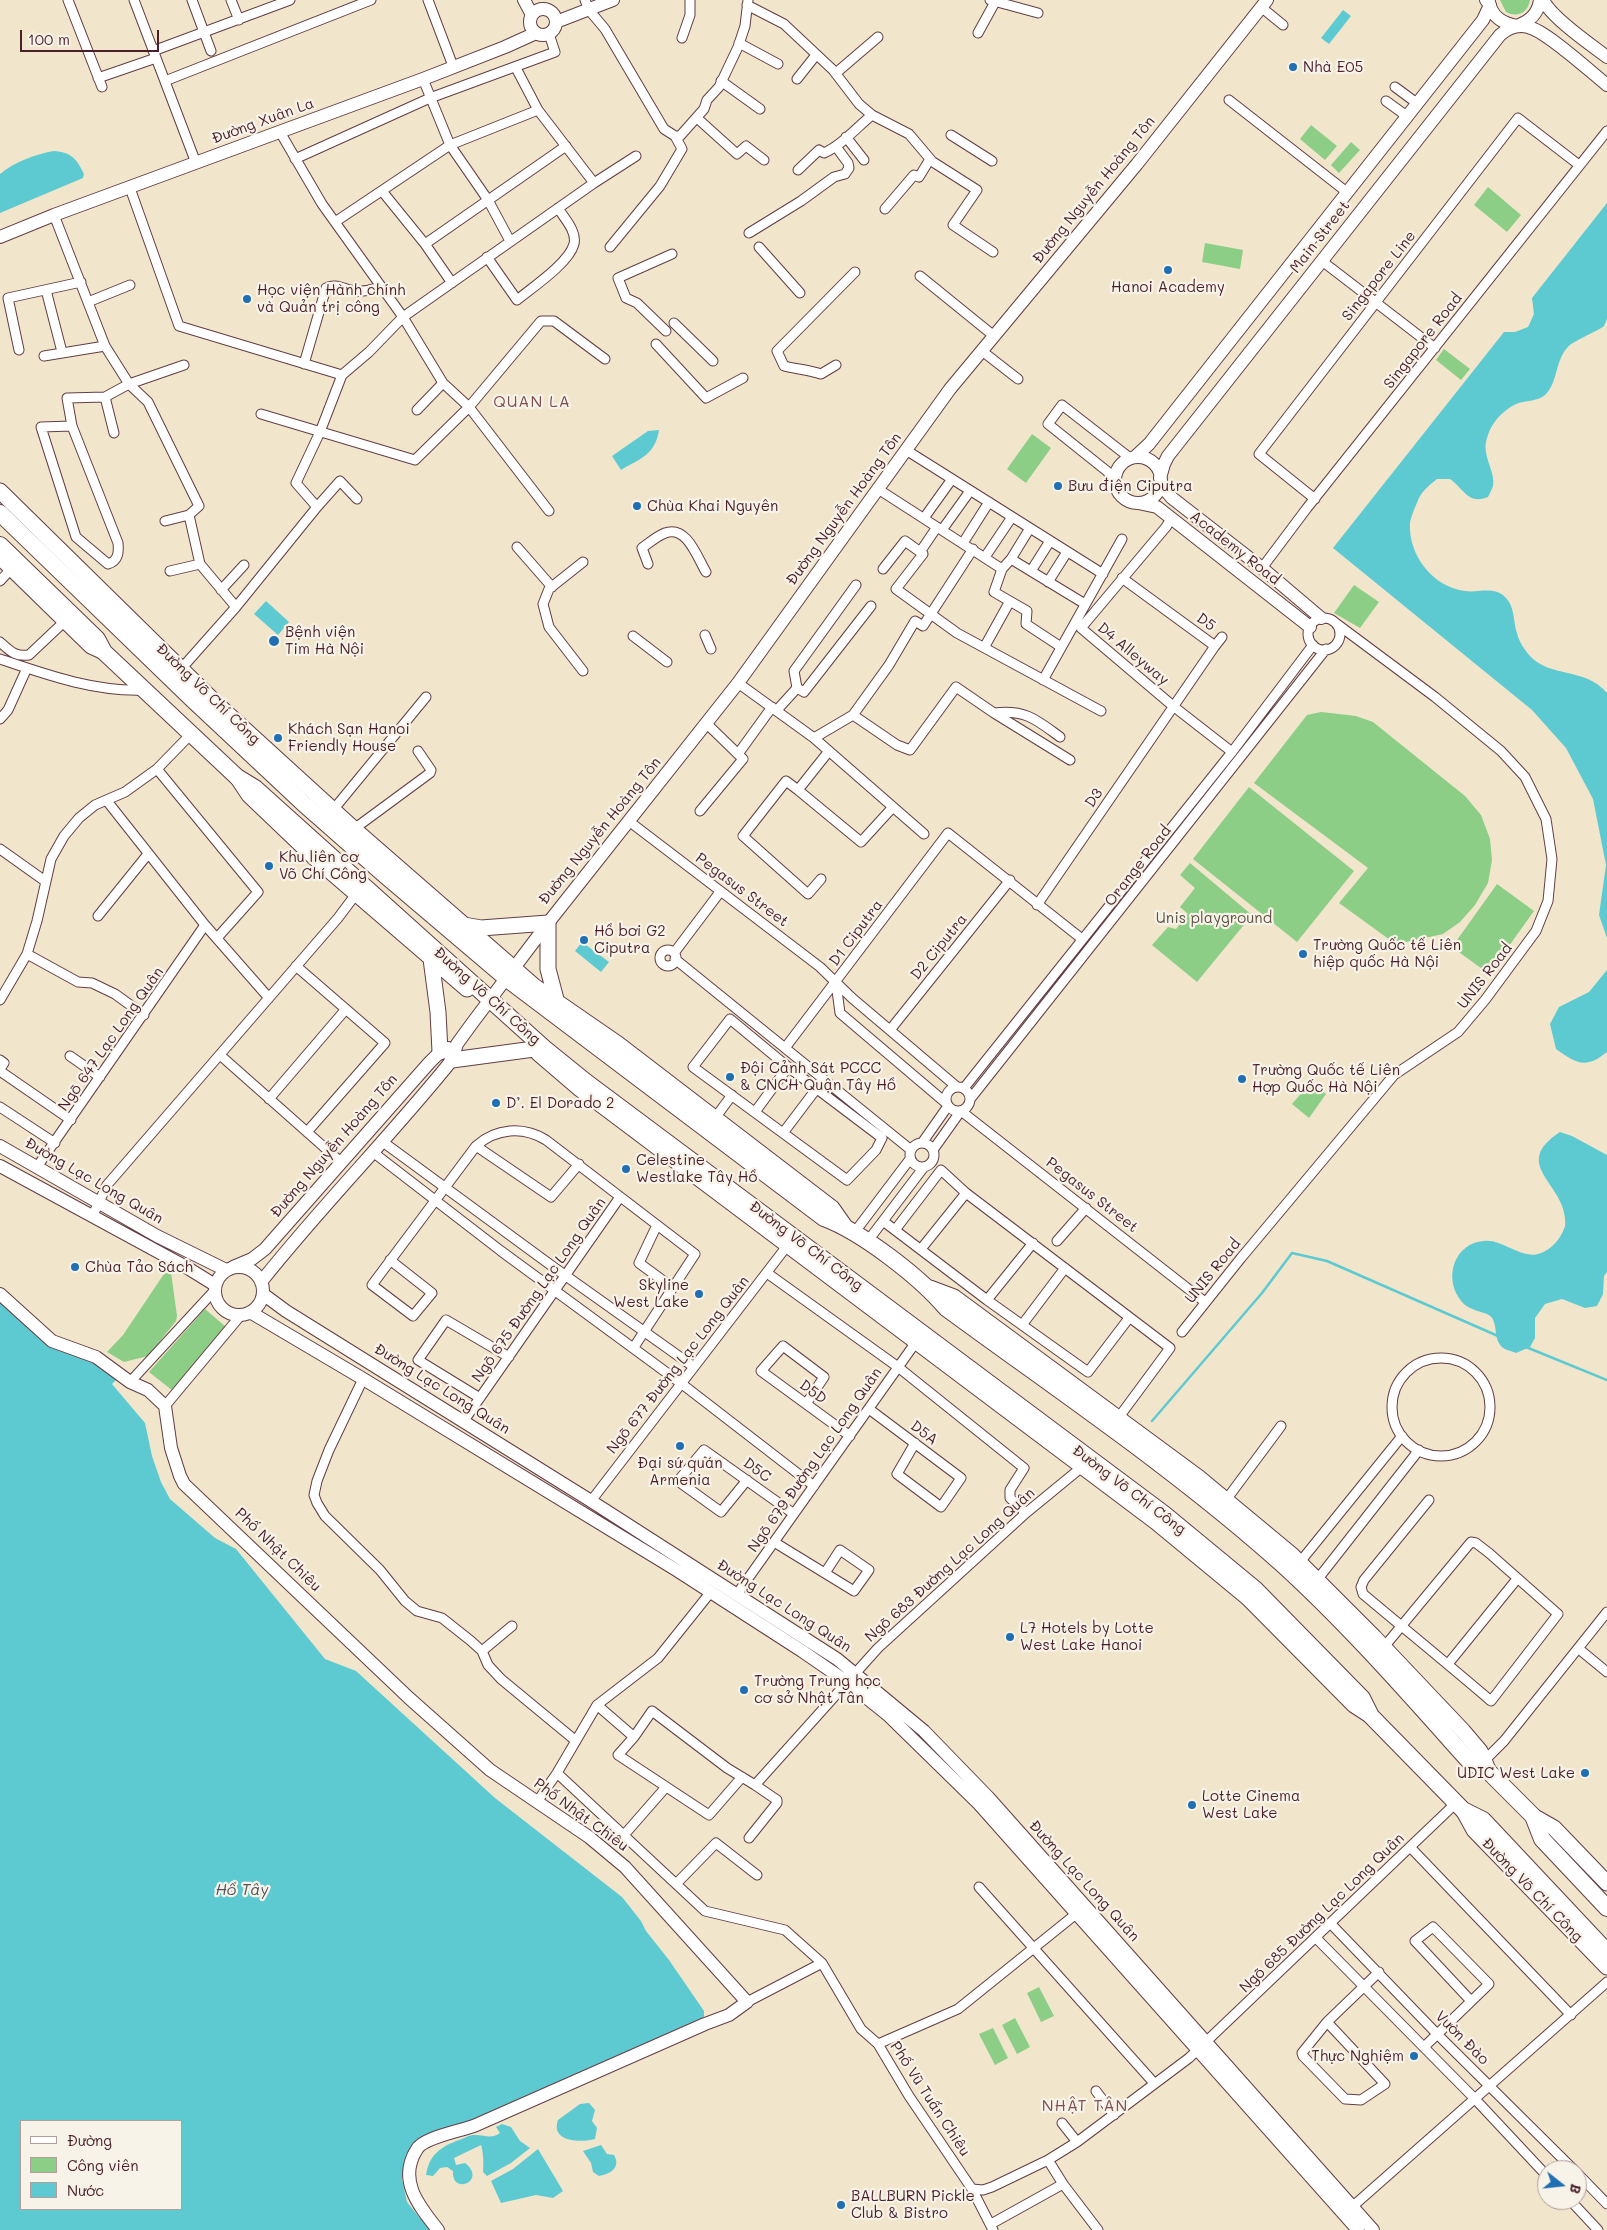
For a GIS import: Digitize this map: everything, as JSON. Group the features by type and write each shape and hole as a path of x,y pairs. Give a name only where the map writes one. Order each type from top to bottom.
{"highway":[{"name":"Đường Võ Chí Công","path":"0,513 191,698 304,804 480,957 510,973 824,1218 855,1233 930,1288 946,1308 1188,1487 1282,1564 1365,1646 1469,1761 1486,1766 1533,1816 1542,1839 1607,1908"},
{"name":"Đường Võ Chí Công","path":"0,545 97,639 104,652 237,777 255,788 403,922 510,1023 594,1088 1164,1514 1256,1590 1362,1698 1371,1716 1459,1807 1483,1820 1607,1952"},
{"path":"480,957 481,940"},
{"path":"510,973 534,986"},
{"path":"464,986 488,1002"},
{"path":"1123,1484 1128,1501"}],"main road":[{"path":"524,0 532,14"},
{"path":"556,22 587,5 613,0"},
{"path":"1542,0 1573,31 1607,57"},
{"name":"Main Street","path":"1160,481 1168,456 1500,35 1506,30 1530,19 1535,14 1542,0"},
{"path":"1488,2 1498,19 1504,23 1527,26 1540,31 1607,85"},
{"name":"Main Street","path":"1132,458 1150,444 1408,117 1483,20 1488,2"},
{"path":"542,4 554,14 556,22 549,34 542,35 536,33 530,23 532,14 542,4"},
{"name":"Đường Nguyễn Hoàng Tôn","path":"262,1288 290,1246 383,1142 548,923 630,822 738,683 950,389 1137,164 1264,4"},
{"name":"Đường Xuân La","path":"0,237 54,215 423,79 536,33"},
{"path":"1142,457 1152,462 1159,472 1160,481 1158,490 1150,499 1138,503 1125,500 1117,490 1116,471 1132,458 1142,457"},
{"name":"Academy Road","path":"1160,481 1172,498 1262,568 1321,618"},
{"name":"Đường Võ Chí Công","path":"0,491 181,669 354,829 481,940 510,973"},
{"name":"Academy Road","path":"1138,503 1157,507 1310,627"},
{"name":"Đường Võ Chí Công","path":"0,557 90,646 104,652"},
{"name":"Đường Võ Chí Công","path":"237,777 249,795 356,894 431,960 464,986"},
{"path":"464,925 481,928 548,923 548,969 557,1002"},
{"path":"431,960 446,1056 534,1049"},
{"name":"Đường Võ Chí Công","path":"534,986 618,1044 832,1208 855,1233"},
{"name":"Đường Võ Chí Công","path":"510,1023 534,1049 580,1088 787,1246 1128,1501 1248,1598 1354,1706 1371,1716"},
{"name":"Đường Nguyễn Hoàng Tôn","path":"229,1268 252,1259 265,1250 342,1163 446,1056"},
{"name":"Đường Lạc Long Quân","path":"0,1146 99,1201 156,1236 229,1268"},
{"name":"Đường Lạc Long Quân","path":"0,1166 191,1270 215,1288"},
{"path":"229,1268 247,1268 258,1276 262,1288 261,1302 245,1314 228,1313 217,1303 215,1288 217,1279 229,1268"},
{"name":"Đường Lạc Long Quân","path":"262,1288 293,1316 737,1594 924,1731 988,1797 1358,2230"},
{"name":"Đường Võ Chí Công","path":"930,1288 954,1297 1118,1417 1226,1500 1300,1562 1463,1731 1480,1751 1486,1766"},
{"path":"0,1294 52,1341 96,1357 130,1382 148,1390 165,1406"},
{"name":"Đường Lạc Long Quân","path":"245,1314 363,1379 710,1593 754,1626 851,1677 979,1804 1076,1914 1374,2230"},
{"name":"Phố Nhật Chiêu","path":"165,1406 171,1448 184,1484 409,1698 490,1770 589,1837 625,1867 747,2002"},
{"name":"Đường Võ Chí Công","path":"1459,1807 1474,1830 1607,1967"},
{"name":"Đường Võ Chí Công","path":"1533,1816 1554,1828 1607,1884"},
{"path":"438,2230 420,2207 409,2182 410,2165 420,2144 471,2127 705,2024 722,2019 747,2002"}],"street":[{"path":"68,0 102,88"},
{"path":"134,0 196,163"},
{"path":"192,0 211,51"},
{"path":"231,0 238,20"},
{"path":"98,78 155,55 204,32 238,20 270,4 290,0"},
{"path":"165,81 371,0"},
{"path":"428,0 453,66"},
{"path":"682,38 690,15 690,0"},
{"path":"978,32 992,1 1038,13"},
{"path":"675,136 680,136 697,118 721,81 745,26 748,3 784,24 836,73 859,104 872,115 909,134 931,160 977,190 953,225 992,252"},
{"path":"1264,4 1283,25"},
{"path":"587,5 605,29 664,130 675,136 682,149 660,186 610,247"},
{"path":"295,159 430,98 516,68 555,52 549,34"},
{"path":"836,73 878,37"},
{"path":"739,43 778,64"},
{"path":"797,80 816,55"},
{"path":"516,68 538,110 594,183"},
{"path":"423,79 450,146 488,200 510,241"},
{"path":"721,81 760,110"},
{"path":"1395,87 1418,104"},
{"path":"1229,100 1348,193"},
{"path":"1386,101 1408,117"},
{"path":"335,222 450,146 538,110"},
{"path":"798,170 819,150 824,153 837,148 846,137 872,115"},
{"path":"697,118 737,154 746,146 764,160"},
{"name":"Singapore Line","path":"1315,499 1259,454 1518,118 1579,165"},
{"name":"Singapore Road","path":"1262,568 1607,131"},
{"path":"280,132 322,204 403,317 443,383 469,407 549,511"},
{"path":"951,135 992,161"},
{"path":"846,137 864,160"},
{"path":"424,244 566,146"},
{"path":"748,234 801,201 834,177 845,174 849,168 848,163 837,148"},
{"path":"316,507 296,483 320,432 342,376 369,352 403,317 510,241 636,156"},
{"path":"885,208 914,175 919,176 931,160"},
{"path":"130,188 179,326 342,376"},
{"path":"382,191 452,283"},
{"path":"487,257 518,300 564,259 574,244 573,233 558,208"},
{"path":"54,215 106,346 129,384 148,402 199,506 189,515 166,521"},
{"path":"759,247 800,293"},
{"path":"666,331 637,303 626,298 618,278 672,254"},
{"path":"1322,261 1435,348"},
{"path":"836,365 821,374 801,371 784,366 777,351 855,272"},
{"path":"920,276 994,336"},
{"path":"19,350 8,298 80,282"},
{"path":"88,302 130,284"},
{"path":"304,364 326,288 334,286 354,291 365,291 382,288"},
{"path":"46,290 62,352"},
{"path":"261,414 415,460 469,407 541,321 554,321 605,359"},
{"path":"674,323 713,361"},
{"path":"656,344 706,398 742,378"},
{"path":"44,356 106,346"},
{"path":"982,351 1018,380"},
{"path":"72,426 41,427 76,537 108,564 115,561 118,556 117,537 72,426 67,398 105,397 129,384 184,365"},
{"path":"416,410 443,383"},
{"path":"105,397 114,433"},
{"path":"1117,490 1105,468 1048,424 1062,405 1132,458"},
{"path":"906,450 1102,574"},
{"path":"924,518 952,479"},
{"path":"181,669 236,607 316,507 340,481 357,499"},
{"path":"878,489 1002,568"},
{"path":"920,552 970,490"},
{"path":"963,543 989,502"},
{"path":"189,515 200,564 236,607"},
{"path":"985,558 1012,517"},
{"name":"D4 Alleyway","path":"1171,519 1081,628 1173,706 1232,752"},
{"path":"1030,528 1011,559 1002,568 994,592 1027,611 1026,624 1061,648"},
{"path":"648,564 642,548 665,533 676,532 685,536 706,572"},
{"path":"1043,680 1122,539"},
{"path":"883,569 905,541 923,554 896,589 957,633 985,646 1101,711"},
{"path":"1031,571 1050,541"},
{"path":"517,547 552,587"},
{"path":"814,738 853,715 889,665 915,621 923,626 932,615 972,549"},
{"path":"1048,582 1067,552"},
{"path":"1011,559 1085,604"},
{"path":"583,562 552,587 543,604 550,627 583,670"},
{"path":"170,571 200,564"},
{"path":"221,590 244,565"},
{"path":"0,581 12,568"},
{"name":"D5","path":"1122,578 1214,646 1173,706"},
{"path":"797,688 794,671 856,585"},
{"path":"985,646 1010,601"},
{"path":"797,688 804,692 871,606"},
{"path":"1321,618 1331,620 1337,624 1340,633 1338,640 1332,647 1326,649 1313,645 1308,634 1314,621 1321,618"},
{"path":"0,642 13,654 29,655 64,621"},
{"name":"UNIS Road","path":"1182,1332 1394,1075 1458,1032 1485,1000 1536,930 1548,901 1552,859 1546,819 1525,777 1501,751 1435,697 1337,624"},
{"path":"705,635 711,649"},
{"path":"632,636 667,662"},
{"path":"1214,646 1222,637"},
{"name":"Orange Road","path":"960,1087 1232,752 1313,645"},
{"name":"Orange Road","path":"971,1098 1326,649"},
{"path":"0,659 85,685 120,691 146,690"},
{"path":"0,719 8,710 27,668"},
{"path":"738,683 814,738 924,834"},
{"path":"853,715 898,745 910,750 956,687 1070,760"},
{"path":"738,754 774,709 797,688"},
{"path":"333,810 426,697"},
{"name":"D3","path":"1038,905 1173,706"},
{"path":"994,713 1020,712 1033,718 1060,737"},
{"path":"700,810 743,759 706,723"},
{"path":"0,1000 27,954 41,904 45,881 52,859 64,836 95,805 125,792 157,769 192,733"},
{"path":"798,790 828,751"},
{"path":"354,829 430,773 431,770 418,752"},
{"path":"157,769 258,892 217,938"},
{"path":"821,879 808,894 743,836 786,781 861,842 893,807"},
{"path":"107,801 205,925 269,998"},
{"name":"Pegasus Street","path":"630,822 820,967 890,1030 960,1087"},
{"name":"D1 Ciputra","path":"785,1048 948,833 1010,880"},
{"path":"0,849 45,881"},
{"path":"98,916 148,854"},
{"path":"1010,880 1038,905 1082,939"},
{"name":"D2 Ciputra","path":"890,1030 1010,880"},
{"path":"720,892 674,956 911,1154 914,1164 924,1167"},
{"path":"92,1217 108,1185 356,894"},
{"name":"Ngõ 647 Lạc Long Quân","path":"37,1167 205,925"},
{"path":"27,954 78,982 92,983 114,994 144,1015"},
{"path":"296,966 385,1043 307,1132"},
{"path":"836,983 840,1013 947,1105 955,1111 961,1111"},
{"path":"269,1099 346,1009"},
{"path":"730,1019 816,1088 882,1138 876,1150 847,1180 693,1067 730,1019"},
{"path":"220,1055 342,1163"},
{"path":"70,1056 100,1077"},
{"path":"0,1060 4,1063 0,1070 71,1120"},
{"path":"755,1112 788,1067"},
{"path":"960,1087 969,1093 971,1098 968,1107 961,1111 933,1150 933,1159 924,1167 883,1221 855,1233 917,1144 922,1143 947,1105 947,1094 960,1087"},
{"path":"783,1133 816,1088"},
{"path":"715,1118 732,1095"},
{"path":"0,1107 55,1143"},
{"name":"Pegasus Street","path":"961,1111 1205,1302"},
{"path":"390,1260 432,1293 413,1316 372,1285 390,1260 476,1146 486,1137 496,1132 536,1134 579,1164 695,1254 634,1347"},
{"path":"383,1142 565,1276 694,1367"},
{"path":"922,1143 933,1150"},
{"path":"476,1146 551,1197 579,1164"},
{"path":"374,1153 501,1251 634,1347 814,1486"},
{"path":"895,1230 941,1170 966,1193 1170,1348 1118,1417"},
{"path":"920,1249 966,1193"},
{"name":"Ngõ 675 Đường Lạc Long Quân","path":"463,1422 620,1197"},
{"path":"1057,1241 1086,1208"},
{"path":"883,1221 987,1300 1088,1372 1129,1318"},
{"path":"657,1225 639,1262 673,1288"},
{"path":"987,1300 1034,1243"},
{"name":"Ngõ 677 Đường Lạc Long Quân","path":"591,1501 787,1246"},
{"path":"1022,1325 1065,1268"},
{"path":"767,1273 898,1367 1024,1468 1010,1490 1010,1498 1026,1513"},
{"path":"130,1382 215,1288"},
{"path":"165,1406 245,1314"},
{"path":"480,1398 418,1360 446,1320 509,1357"},
{"name":"Ngõ 679 Đường Lạc Long Quân","path":"737,1594 916,1342"},
{"name":"D5D","path":"806,1404 824,1377 783,1346 761,1372 850,1436"},
{"path":"1445,1357 1460,1361 1474,1370 1485,1383 1490,1399 1490,1416 1484,1432 1473,1445 1458,1453 1442,1456 1420,1450 1410,1445 1402,1436 1394,1419 1392,1404 1395,1389 1403,1375 1415,1365 1430,1359 1445,1357"},
{"path":"363,1379 329,1450 317,1481 314,1495 317,1503 326,1516 380,1570 405,1601 417,1611 442,1618 482,1650 488,1665 501,1679 576,1741"},
{"name":"D5A","path":"869,1409 915,1443 962,1478 941,1507 897,1474 915,1443"},
{"path":"1226,1500 1281,1426"},
{"path":"1300,1562 1402,1436"},
{"name":"D5C","path":"747,1480 721,1512 678,1481 704,1450 747,1480 794,1514"},
{"path":"1317,1580 1420,1450"},
{"name":"Ngõ 683 Đường Lạc Long Quân","path":"755,1785 798,1740 878,1648 1026,1513 1082,1467"},
{"path":"1384,1647 1402,1627 1471,1542 1476,1543 1558,1614 1491,1701 1448,1664 1402,1627 1363,1594 1361,1587 1364,1580 1429,1500"},
{"path":"774,1542 854,1592 869,1570 840,1550 825,1573"},
{"path":"1448,1664 1517,1579"},
{"path":"537,1802 557,1773 597,1705 658,1658 710,1593"},
{"path":"1486,1766 1607,1612"},
{"path":"482,1650 512,1626"},
{"path":"1579,1649 1607,1672"},
{"path":"597,1705 634,1737"},
{"path":"742,1777 709,1815 618,1755 634,1737 652,1711 742,1777 778,1800 778,1803 749,1838"},
{"name":"Phố Vũ Tuấn Chiêu","path":"557,1773 705,1911 785,1930 822,1963 861,2029 878,2044 909,2096 972,2189 992,2227"},
{"path":"624,1835 666,1787"},
{"name":"Ngõ 685 Đường Lạc Long Quân","path":"972,2189 983,2190 992,2187 1048,2160 1114,2115 1202,2047 1411,1848 1459,1807"},
{"path":"676,1884 716,1843 756,1875"},
{"path":"1411,1848 1571,2015"},
{"path":"979,1887 1033,1950 1154,2083"},
{"path":"878,2044 958,2009 1076,1914"},
{"name":"Vườn Đào","path":"1331,1924 1438,2035 1491,2086 1560,2160"},
{"path":"1424,2047 1489,1984 1433,1927 1415,1942 1471,2001"},
{"path":"1316,1938 1476,2099 1537,2165"},
{"path":"747,2002 822,1963"},
{"path":"1327,2022 1385,2084 1361,2100 1345,2099 1302,2055 1302,2050 1327,2022 1378,1972"},
{"path":"1353,2206 1607,1982"},
{"path":"1096,2091 1114,2115"},
{"path":"1062,2123 1077,2142"},
{"path":"1048,2160 1063,2184 1098,2230"},
{"path":"1587,2183 1607,2204"},
{"path":"992,2227 1063,2184"},
{"path":"1579,2210 1598,2230"}],"green space":[{"path":"1500,0 1530,0 1524,11 1518,14 1510,14 1506,12"},
{"path":"1311,125 1337,146 1325,160 1300,139"},
{"path":"1351,142 1360,150 1339,173 1331,165"},
{"path":"1488,187 1521,215 1507,232 1474,205"},
{"path":"1205,243 1243,250 1240,269 1202,262"},
{"path":"1444,349 1470,369 1461,380 1436,360"},
{"path":"1032,434 1051,448 1026,483 1007,469"},
{"path":"1354,585 1379,602 1360,628 1334,613"},
{"path":"1321,712 1356,716 1373,722 1465,796 1481,815 1490,839 1492,860 1488,883 1475,905 1460,922 1443,934 1402,943 1390,940 1339,903 1368,868 1254,783 1307,715"},
{"path":"1249,787 1354,871 1297,942 1193,859"},
{"name":"Unis playground","path":"1190,863 1252,915 1197,982 1152,945 1168,927 1176,929 1188,914 1180,907 1195,888 1180,875"},
{"path":"1497,884 1534,911 1489,974 1452,947"},
{"path":"1311,1082 1326,1094 1309,1118 1292,1104"},
{"path":"170,1265 177,1316 176,1321 148,1356 124,1362 107,1352 123,1335"},
{"path":"205,1309 226,1327 173,1391 149,1372"},
{"path":"1039,1987 1054,2016 1041,2022 1027,1993"},
{"path":"1015,2018 1030,2047 1017,2054 1002,2025"},
{"path":"993,2028 1008,2058 995,2065 979,2034"}],"water":[{"path":"1343,10 1351,16 1329,44 1321,38"},
{"path":"54,151 73,157 84,174 83,178 0,213 0,174 26,159"},
{"path":"1607,203 1607,319 1604,326 1568,347 1561,358 1552,384 1545,395 1538,399 1516,404 1506,410 1494,422 1486,444 1493,481 1488,497 1476,499 1467,495 1450,479 1437,479 1420,495 1410,523 1410,535 1418,558 1433,576 1443,583 1465,591 1491,591 1505,597 1511,605 1519,639 1530,656 1538,663 1557,671 1588,679 1607,693 1607,938 1599,915 1606,865 1593,799 1566,748 1532,710 1333,548 1504,332 1515,332 1528,327 1534,314 1532,298"},
{"path":"659,430 654,445 646,455 621,470 612,456 648,431"},
{"path":"266,601 289,622 278,635 254,614"},
{"path":"582,942 609,962 601,972 575,951"},
{"path":"1607,970 1607,1052 1593,1061 1581,1063 1556,1049 1550,1024 1559,1007 1589,992"},
{"path":"1560,1132 1572,1136 1607,1155 1607,1272 1604,1276 1603,1294 1597,1306 1585,1308 1562,1299 1545,1304 1535,1318 1535,1338 1530,1347 1516,1353 1503,1348 1499,1343 1494,1323 1489,1315 1470,1308 1461,1301 1452,1280 1453,1271 1459,1254 1474,1243 1491,1241 1534,1255 1549,1249 1558,1240 1565,1228 1562,1205 1539,1164 1540,1154 1546,1143"},
{"name":"Hồ Tây","path":"0,1301 47,1344 57,1350 92,1360 116,1380 112,1384 145,1423 152,1456 161,1482 170,1499 215,1538 236,1549 325,1659 356,1671 495,1798 622,1897 704,2011 704,2017 480,2120 431,2132 416,2142 406,2156 402,2179 407,2202 433,2230 0,2230"},
{"path":"589,2103 595,2110 592,2121 597,2128 595,2139 575,2141 562,2137 558,2133 558,2120 580,2104"},
{"path":"502,2124 511,2127 520,2141 530,2148 511,2163 487,2176 483,2172 481,2145 454,2158 456,2165 465,2163 471,2170 473,2175 467,2183 457,2183 454,2179 453,2171 447,2167 440,2168 433,2176 426,2175 430,2162 441,2149 471,2135 496,2135 500,2133 496,2127"},
{"path":"601,2145 607,2154 614,2155 616,2163 611,2172 599,2176 593,2172 591,2163 583,2151"},
{"path":"538,2149 563,2191 553,2198 536,2195 501,2203 491,2181 513,2169"}],"waterway":[{"path":"1152,1421 1262,1293 1292,1253 1327,1261 1498,1336"},
{"path":"1526,1347 1607,1380"}],"place":[{"name":"Nhà E05","path":"1293,67"},
{"name":"Hanoi Academy","path":"1168,270"},
{"name":"Học viện Hành chính và Quản trị công","path":"247,299"},
{"name":"Bưu điện Ciputra","path":"1058,486"},
{"name":"Chùa Khai Nguyên","path":"637,506"},
{"name":"Bệnh viện Tim Hà Nội","path":"274,641"},
{"name":"Khách Sạn Hanoi Friendly House","path":"278,738"},
{"name":"Khu liên cơ Võ Chí Công","path":"269,866"},
{"name":"Hồ bơi G2 Ciputra","path":"584,940"},
{"name":"Trường Quốc tế Liên hiệp quốc Hà Nội","path":"1303,954"},
{"name":"Đội Cảnh Sát PCCC & CNCH Quận Tây Hồ","path":"730,1077"},
{"name":"Trường Quốc tế Liên Hợp Quốc Hà Nội","path":"1242,1079"},
{"name":"D’. El Dorado 2","path":"496,1103"},
{"name":"Celestine Westlake Tây Hồ","path":"626,1169"},
{"name":"Chùa Tảo Sách","path":"75,1267"},
{"name":"Skyline West Lake","path":"699,1294"},
{"name":"Đại sứ quán Armenia","path":"680,1446"},
{"name":"L7 Hotels by Lotte West Lake Hanoi","path":"1010,1637"},
{"name":"Trường Trung học cơ sở Nhật Tân","path":"744,1690"},
{"name":"UDIC West Lake","path":"1585,1773"},
{"name":"Lotte Cinema West Lake","path":"1192,1805"},
{"name":"Thực Nghiệm","path":"1414,2056"},
{"name":"BALLBURN Pickle Club & Bistro","path":"841,2205"}],"district":[{"name":"QUAN LA","path":"532,402"},
{"name":"NHẬT TÂN","path":"1085,2106"}]}
